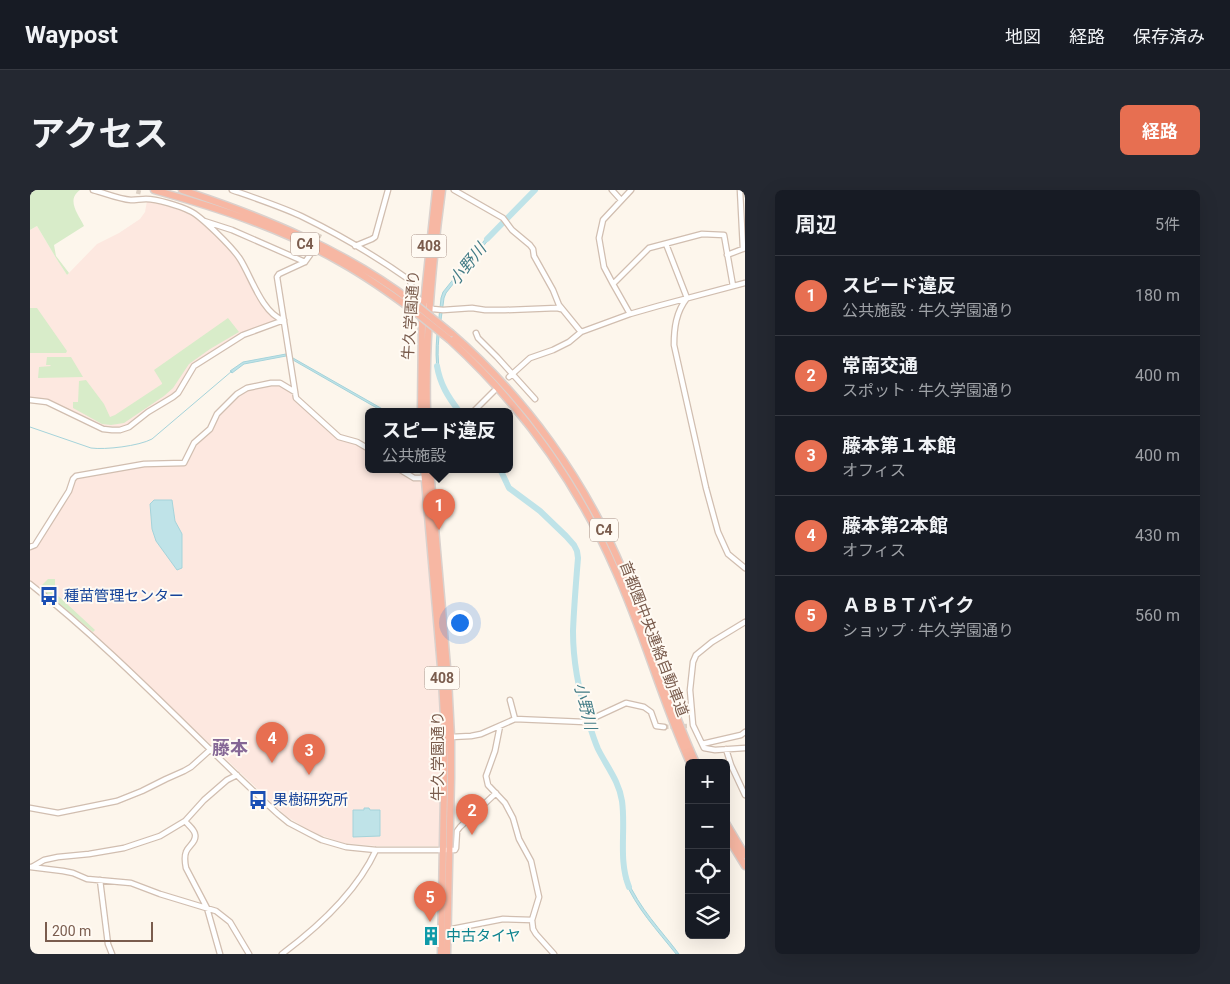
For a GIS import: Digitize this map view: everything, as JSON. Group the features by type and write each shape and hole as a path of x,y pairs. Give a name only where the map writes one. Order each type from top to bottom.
{"highway":[{"name":"首都圏中央連絡自動車道","path":"154,190 185,198 241,217 300,242 363,275 450,336 517,409 552,455 580,500 616,572 688,759"},
{"name":"首都圏中央連絡自動車道","path":"182,190 266,220 318,243 366,270 414,304 481,361 505,386 540,428 569,468 609,541 626,577 694,759"},
{"name":"牛久学園通り","path":"427,408 426,305 436,190"},
{"name":"牛久学園通り","path":"421,408 421,346 442,190"},
{"name":"牛久学園通り","path":"426,473 428,478 448,679 451,736 441,954"},
{"name":"牛久学園通り","path":"429,473 444,702 447,954"},
{"path":"730,830 745,855"},
{"path":"730,842 745,866"}],"street":[{"path":"93,190 129,200 155,200 190,211 234,251 266,308 273,315 284,320"},
{"path":"232,190 301,217 375,256 408,279 414,295 426,305 441,310 472,308 485,310 561,309"},
{"path":"355,246 375,236 388,190"},
{"path":"454,190 503,218 512,230 530,244 561,309 581,332"},
{"path":"612,190 621,200"},
{"path":"630,314 604,267 600,238 603,220 631,190"},
{"path":"728,255 744,249 740,190"},
{"path":"137,200 138,194"},
{"path":"202,220 232,230 305,262"},
{"path":"320,234 322,228"},
{"path":"613,284 649,248 702,234 724,235 733,286"},
{"path":"666,244 687,298"},
{"path":"310,255 305,262 279,274 277,277 296,398 339,437 357,442 365,447"},
{"path":"511,376 530,358 554,350 569,342 581,332 630,314 745,283"},
{"path":"687,298 680,309 675,323 674,345 676,355 706,488 718,532 728,554 745,568"},
{"path":"30,400 47,402 103,429 125,429 173,397 194,366 204,358 243,335 284,320"},
{"path":"476,334 511,376 535,399"},
{"path":"30,546 35,545 69,491 76,476 144,464 184,463 194,443 210,429 217,414 237,394 247,388 277,382 295,392"},
{"path":"477,408 494,391"},
{"path":"406,473 414,478 428,478"},
{"path":"30,584 132,672 278,814 289,823 322,840 357,849 455,850 457,831 496,793"},
{"path":"745,622 696,654 692,668 690,690 690,725 704,748 715,750 745,748"},
{"path":"510,700 516,719"},
{"path":"451,736 481,734 516,719 588,722 626,703 644,707 651,712 656,726 664,726"},
{"path":"500,726 495,751 486,776 488,785 505,803 513,818 519,839 528,854 533,867 538,897 532,920 533,929 554,954"},
{"path":"702,744 741,735 745,732"},
{"path":"30,808 58,813 117,801 142,791 166,778 184,772 211,749"},
{"path":"726,749 745,795"},
{"path":"31,867 44,860 58,856 89,854 131,846 160,836 185,821 204,800 227,780 237,775"},
{"path":"185,821 195,834 195,839 185,855 186,868 207,908 220,954"},
{"path":"282,954 308,933 339,903 364,873 376,850"},
{"path":"31,867 64,871 87,879 132,883 160,894 216,911 230,922 249,954"},
{"path":"100,880 108,944 112,954"},
{"path":"447,930 503,919 532,920"}],"shaded area":[{"path":"147,201 156,202 191,214 206,226 239,261 265,308 276,321 238,336 198,360 191,367 173,395 152,407 131,423 120,428 106,428 48,400 30,398 30,230 37,226 67,275 97,244 119,233 140,219 145,212"},
{"path":"278,384 288,389 295,399 337,437 357,443 365,448 365,473 402,473 413,480 421,480 439,694 439,846 376,846 343,843 312,832 286,816 95,635 30,580 30,548 36,546 71,492 76,479 138,466 183,466 188,461 196,445 209,433 218,415 237,396 250,389"}],"green space":[{"path":"30,190 80,190 74,198 74,207 84,226 54,245 56,256 69,273 67,275 37,226 30,230"},
{"path":"30,308 37,308 67,351 66,353 30,353"},
{"path":"228,318 239,332 189,364 173,388 124,423 102,424 73,408 73,402 78,402 79,381 86,380 104,404 110,417 115,415 162,384 154,370"},
{"path":"47,357 71,357 83,377 38,378 39,367 51,366 46,365"},
{"path":"48,579 55,579 53,591 95,630 93,632 41,589"}],"water":[{"path":"491,232 493,234 444,298 439,336 438,355 440,373 438,374 436,346 443,292"},
{"path":"286,354 381,408 377,408 286,356 244,364 232,373 230,371 243,362"},
{"path":"154,500 172,500 175,521 182,534 182,568 177,570 156,541 152,529 150,504"},
{"path":"364,808 380,810 380,836 353,837 353,810 364,810"},
{"path":"624,879 627,879 644,909 679,954 676,954 647,918"}],"waterway":[{"name":"小野川","path":"487,239 535,190"},
{"name":"小野川","path":"437,366 445,390 457,408"},
{"path":"30,427 91,448 113,448 139,444 152,439 232,371"},
{"name":"小野川","path":"502,473 509,488 540,511 566,536 577,551 573,631 575,665 594,739 615,781 622,801 623,855 629,887"}],"tunnel":[{"path":"138,194 139,190"},
{"path":"310,255 320,234"},
{"path":"664,727 687,726"}],"place":[{"name":"スピード違反","path":"439,530"},
{"name":"種苗管理センター","path":"49,596"},
{"name":"藤本第2本館","path":"272,763"},
{"name":"藤本第１本館","path":"309,775"},
{"name":"果樹研究所","path":"258,800"},
{"name":"常南交通","path":"472,835"},
{"name":"ＡＢＢＴバイク","path":"430,922"},
{"name":"中古タイヤ","path":"431,936"}],"district":[{"name":"藤本","path":"230,748"}]}
